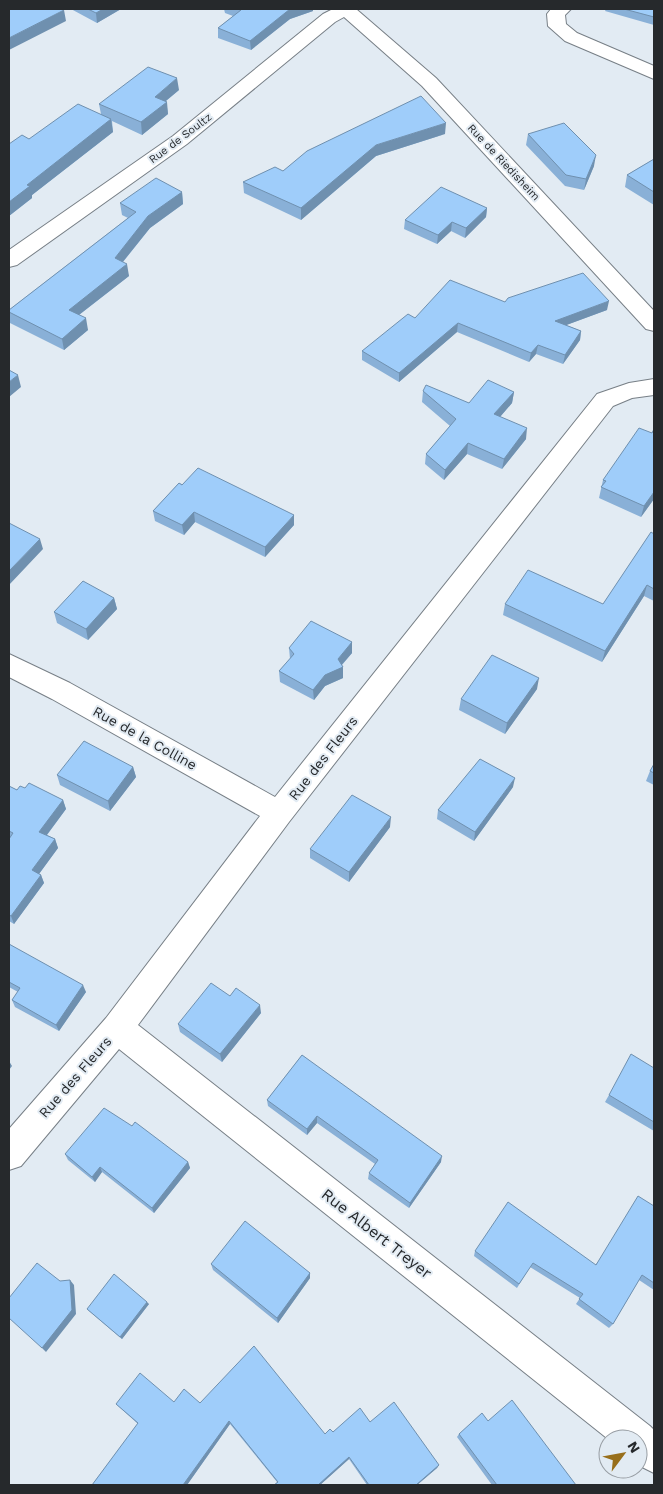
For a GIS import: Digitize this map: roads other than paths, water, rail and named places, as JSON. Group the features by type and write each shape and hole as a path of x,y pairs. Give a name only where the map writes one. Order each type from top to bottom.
{"street":[{"name":"Rue de Soultz","path":"9,260 180,140 329,18 346,9"},
{"name":"Rue de Riedisheim","path":"346,9 429,82 654,324"},
{"path":"562,9 556,14 557,26 571,37 654,73"},
{"name":"Rue des Fleurs","path":"9,1154 117,1028 279,814 606,400 629,391 654,387"},
{"name":"Rue de la Colline","path":"9,665 61,691 279,814"},
{"name":"Rue Albert Treyer","path":"117,1028 623,1429"}]}
